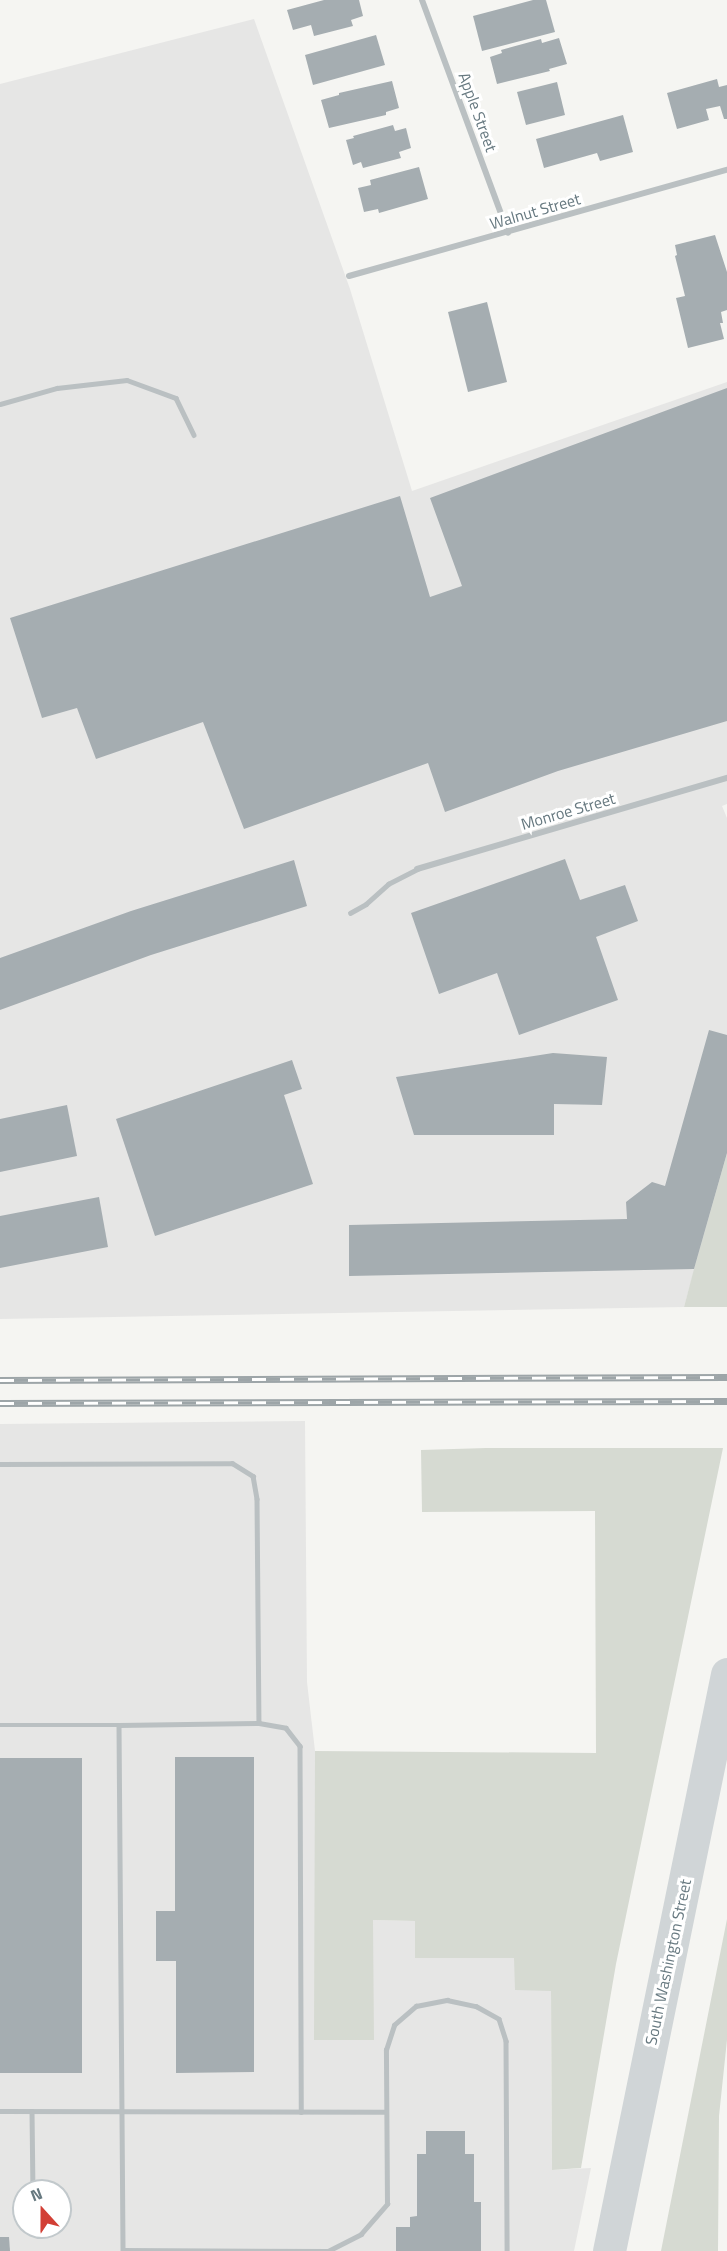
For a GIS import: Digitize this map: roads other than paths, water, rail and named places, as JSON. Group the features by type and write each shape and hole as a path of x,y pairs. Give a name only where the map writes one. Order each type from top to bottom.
{"main road":[{"name":"South Washington Street","path":"609,2251 727,1674"}],"street":[{"name":"Apple Street","path":"422,0 508,233"},
{"name":"Walnut Street","path":"349,276 727,170"},
{"name":"Monroe Street","path":"417,869 727,778"}],"lane":[{"path":"0,404 57,388 127,380 176,398 194,435"},
{"path":"350,913 366,904 388,884 417,869"},
{"path":"0,1464 232,1463 253,1476 257,1500 259,1723"},
{"path":"0,1725 259,1723 286,1728 300,1746 301,2112"},
{"path":"119,1725 123,2251 328,2251 361,2234 387,2204 386,2050 394,2025 416,2006 447,2000 476,2006 499,2019 507,2041 507,2251"},
{"path":"0,2111 386,2112"},
{"path":"32,2111 33,2179"}],"railway":[{"path":"0,1380 727,1377"},
{"path":"0,1403 727,1401"}]}
